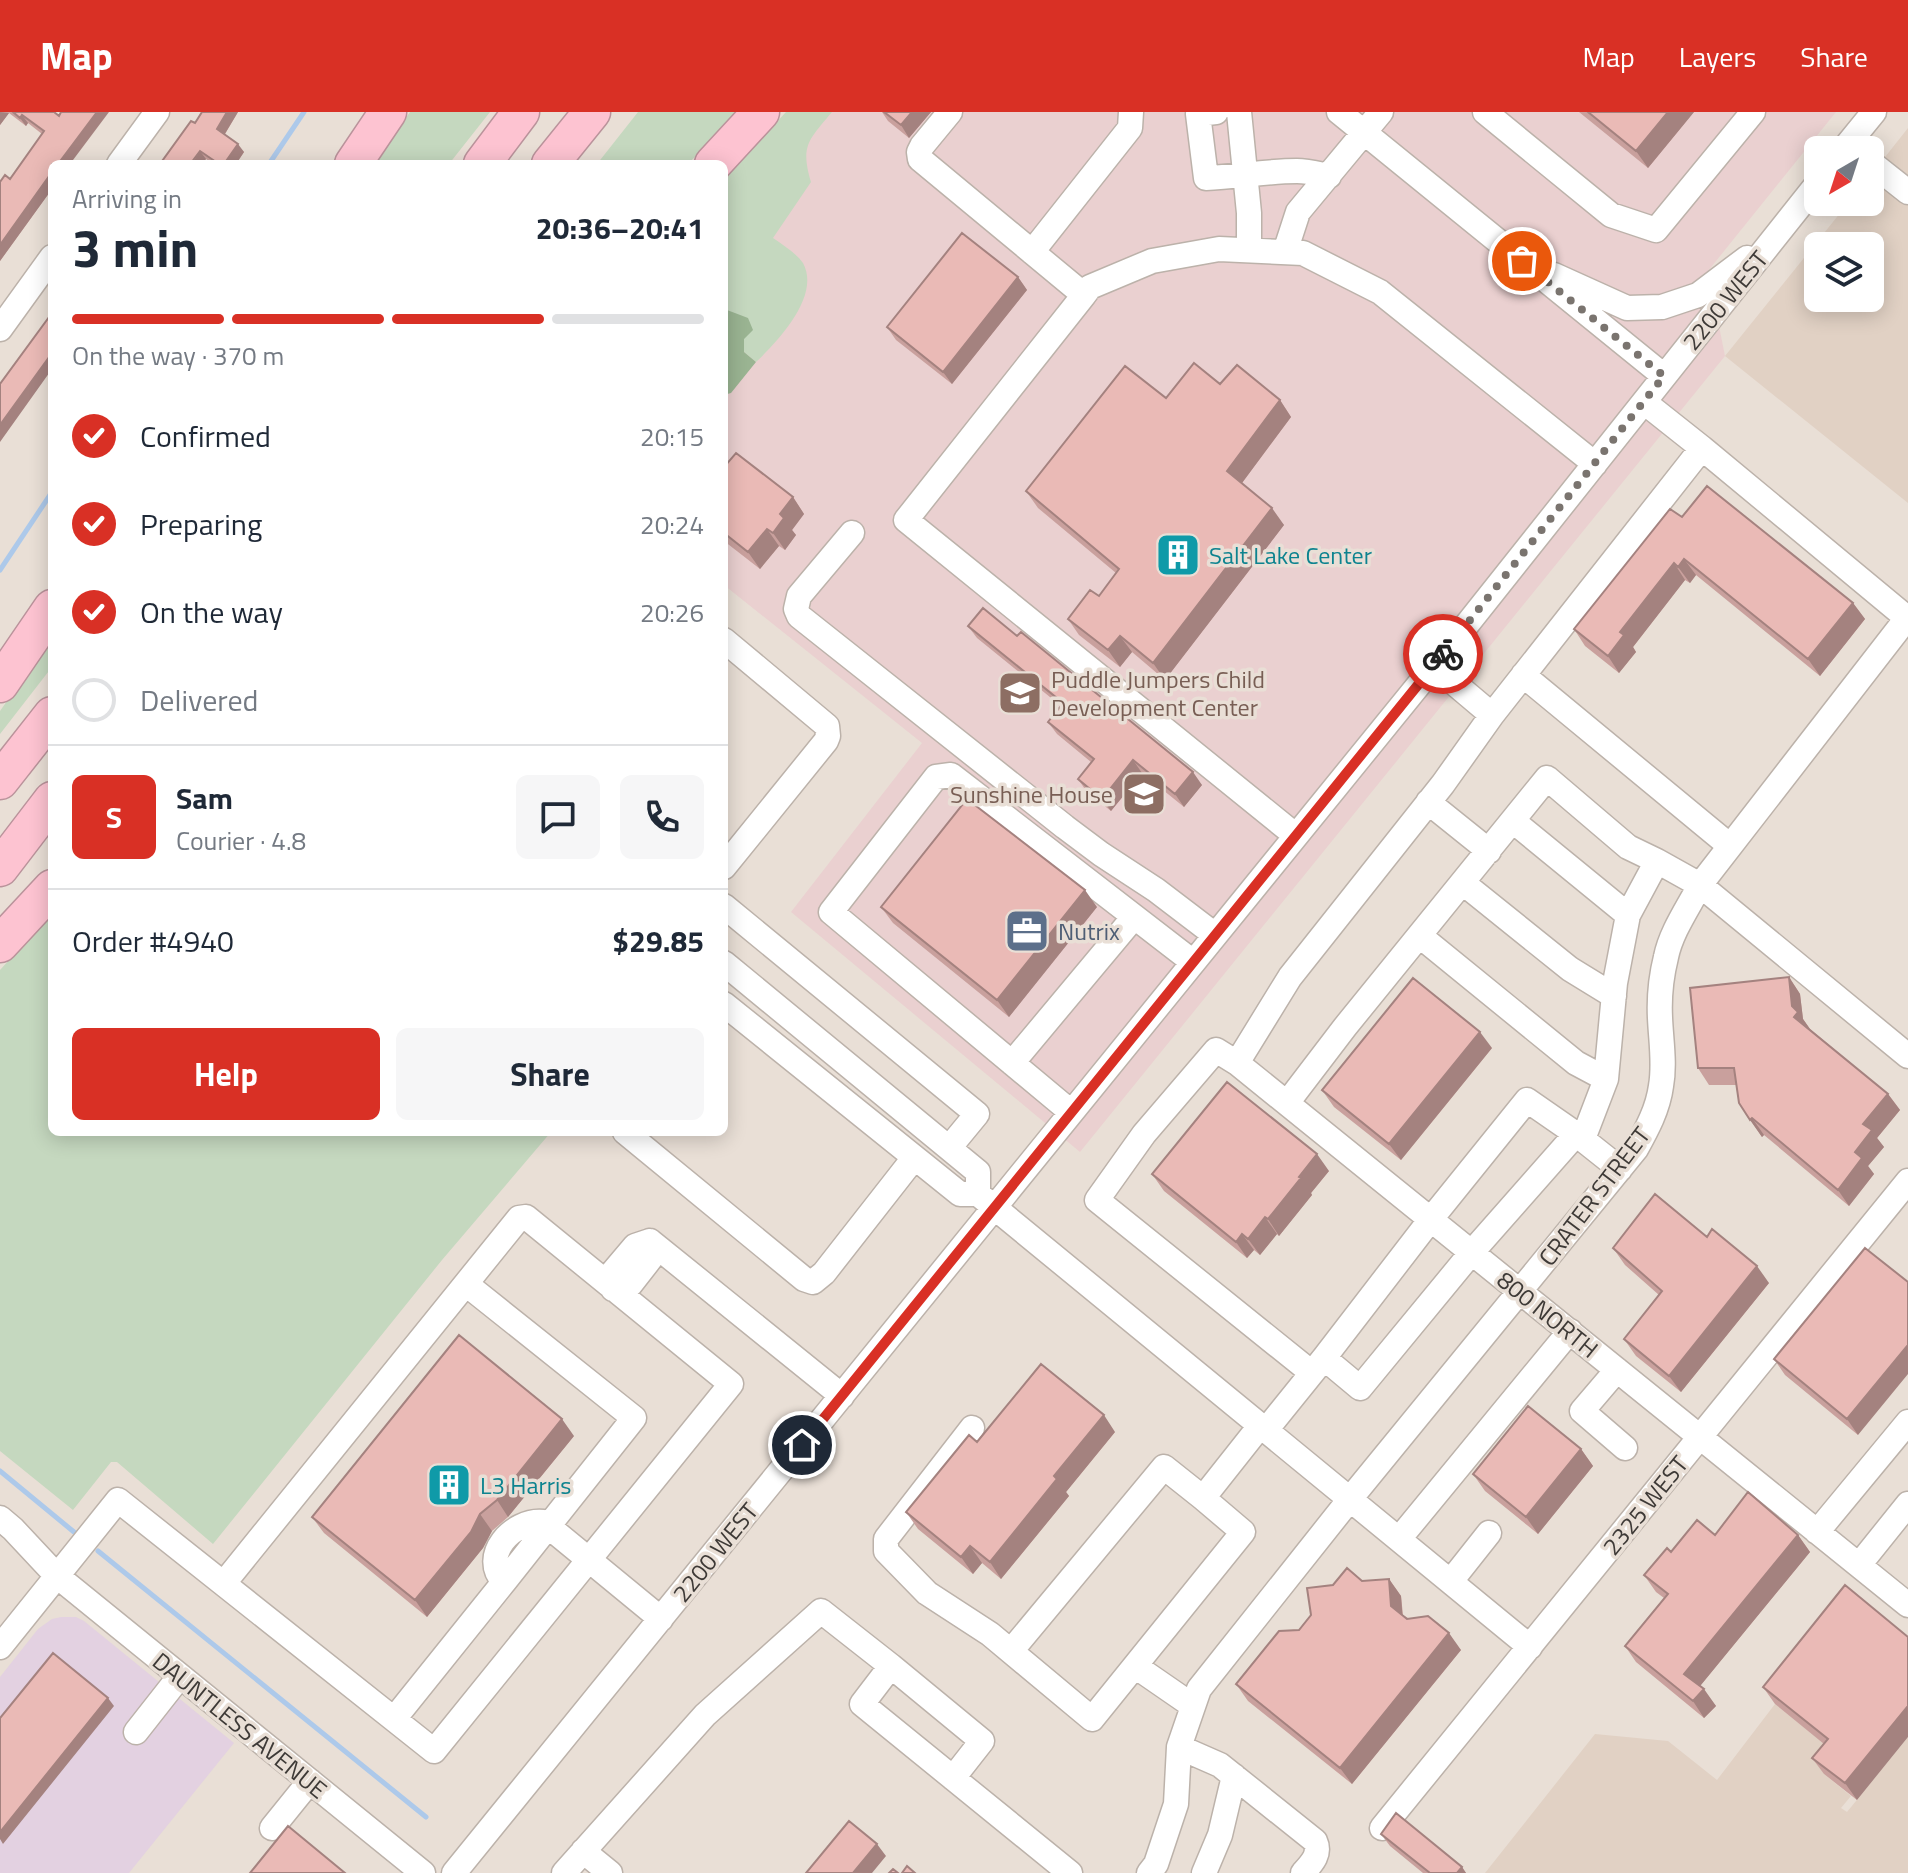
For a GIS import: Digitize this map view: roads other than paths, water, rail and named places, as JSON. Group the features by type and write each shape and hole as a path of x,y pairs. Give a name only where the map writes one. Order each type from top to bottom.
{"highway":[{"path":"356,160 388,112"},
{"path":"485,160 521,112"},
{"path":"553,160 592,112"},
{"path":"717,160 761,112"},
{"path":"0,684 48,614"},
{"path":"0,781 48,720"},
{"path":"0,868 48,805"},
{"path":"0,944 48,892"}],"street":[{"path":"122,160 157,112"},
{"path":"950,112 922,146 920,159 1084,295"},
{"path":"1032,252 1130,128 1131,112"},
{"path":"1216,112 1198,114 1206,178 1301,171 1329,176"},
{"path":"1239,112 1249,250"},
{"path":"1339,112 1664,376"},
{"path":"1285,252 1298,212 1381,112"},
{"path":"1485,112 1611,215 1656,230 1753,112"},
{"path":"1856,136 1874,112"},
{"path":"1884,173 1908,192"},
{"name":"2200 WEST","path":"454,1873 842,1396 986,1201 1071,1112 1434,666 1804,201"},
{"path":"1522,261 1627,308 1662,307 1698,295 1778,234"},
{"path":"1295,835 906,520 1090,287 1152,261 1219,249 1303,253 1380,292 1595,464"},
{"path":"0,329 48,263"},
{"path":"1644,402 1907,618"},
{"path":"1657,861 1628,915 1614,996 1606,1079 1580,1137 1472,1252 1360,1388 1318,1365 1097,1200 1144,1134 1216,1050 1237,1063 1290,977 1702,448"},
{"path":"852,533 799,596 796,609 805,622 1065,827 1215,935"},
{"name":"CRATER STREET","path":"1149,1873 1156,1864 1176,1804 1179,1747 1199,1689 1636,1149 1655,1111 1661,1087 1662,979 1666,953 1679,924 1700,885 1907,618"},
{"path":"728,643 827,726 828,736 728,862"},
{"path":"1434,666 1492,715"},
{"path":"1523,675 1730,846"},
{"path":"1071,1112 831,912 936,777 951,775 1193,962"},
{"path":"1287,1103 1547,778 1628,847 1700,885 1908,1056"},
{"path":"1428,802 1489,851"},
{"path":"1513,821 1628,915"},
{"path":"1463,883 1570,969 1614,996"},
{"path":"728,909 977,1114 949,1148"},
{"path":"1012,1063 1134,917"},
{"path":"1420,936 1576,1063 1606,1079"},
{"path":"728,966 978,1172 986,1201"},
{"path":"728,1007 960,1194 986,1201 1530,1647"},
{"name":"800 NORTH","path":"1237,1063 1908,1605"},
{"path":"1203,1498 1318,1365 1527,1100 1620,1169"},
{"path":"630,1136 804,1279 813,1282 824,1273 914,1158"},
{"name":"2325 WEST","path":"1382,1828 1908,1181"},
{"path":"0,1647 118,1500 434,1751 731,1384 526,1217 519,1218 224,1583"},
{"path":"613,1289 630,1285 651,1258 650,1241 842,1396"},
{"path":"466,1284 634,1418 548,1527"},
{"path":"1399,1539 1570,1331"},
{"path":"1617,1370 1582,1411 1625,1448"},
{"path":"1817,1532 1908,1422"},
{"path":"972,1428 886,1539 886,1551 927,1593 1011,1651 1092,1719 1243,1532 1164,1467 1011,1651"},
{"path":"1859,1565 1908,1504"},
{"path":"394,1719 504,1582 495,1569 496,1556 503,1540 519,1526 534,1521 543,1522 661,1619"},
{"name":"DAUNTLESS AVENUE","path":"7,1523 57,1576 423,1873"},
{"path":"1451,1581 1489,1533"},
{"path":"564,1873 705,1715 821,1611 982,1741 953,1778"},
{"path":"891,1666 862,1704 1070,1873"},
{"path":"1135,1666 1193,1706"},
{"path":"136,1732 180,1676"},
{"path":"1179,1747 1220,1765 1315,1841 1318,1848 1315,1859 1303,1873"},
{"path":"1204,1873 1220,1835 1234,1776"},
{"path":"272,1828 310,1781"},
{"path":"583,1851 610,1873"}],"waterway":[{"path":"272,160 304,112"},
{"path":"0,570 48,498"},
{"path":"0,1471 74,1532"},
{"path":"98,1551 426,1817"}],"place":[{"name":"Salt Lake Center","path":"1178,555"},
{"name":"Puddle Jumpers Child Development Center","path":"1020,693"},
{"name":"Sunshine House","path":"1144,794"},
{"name":"Nutrix","path":"1027,931"},
{"name":"L3 Harris","path":"449,1485"}]}
